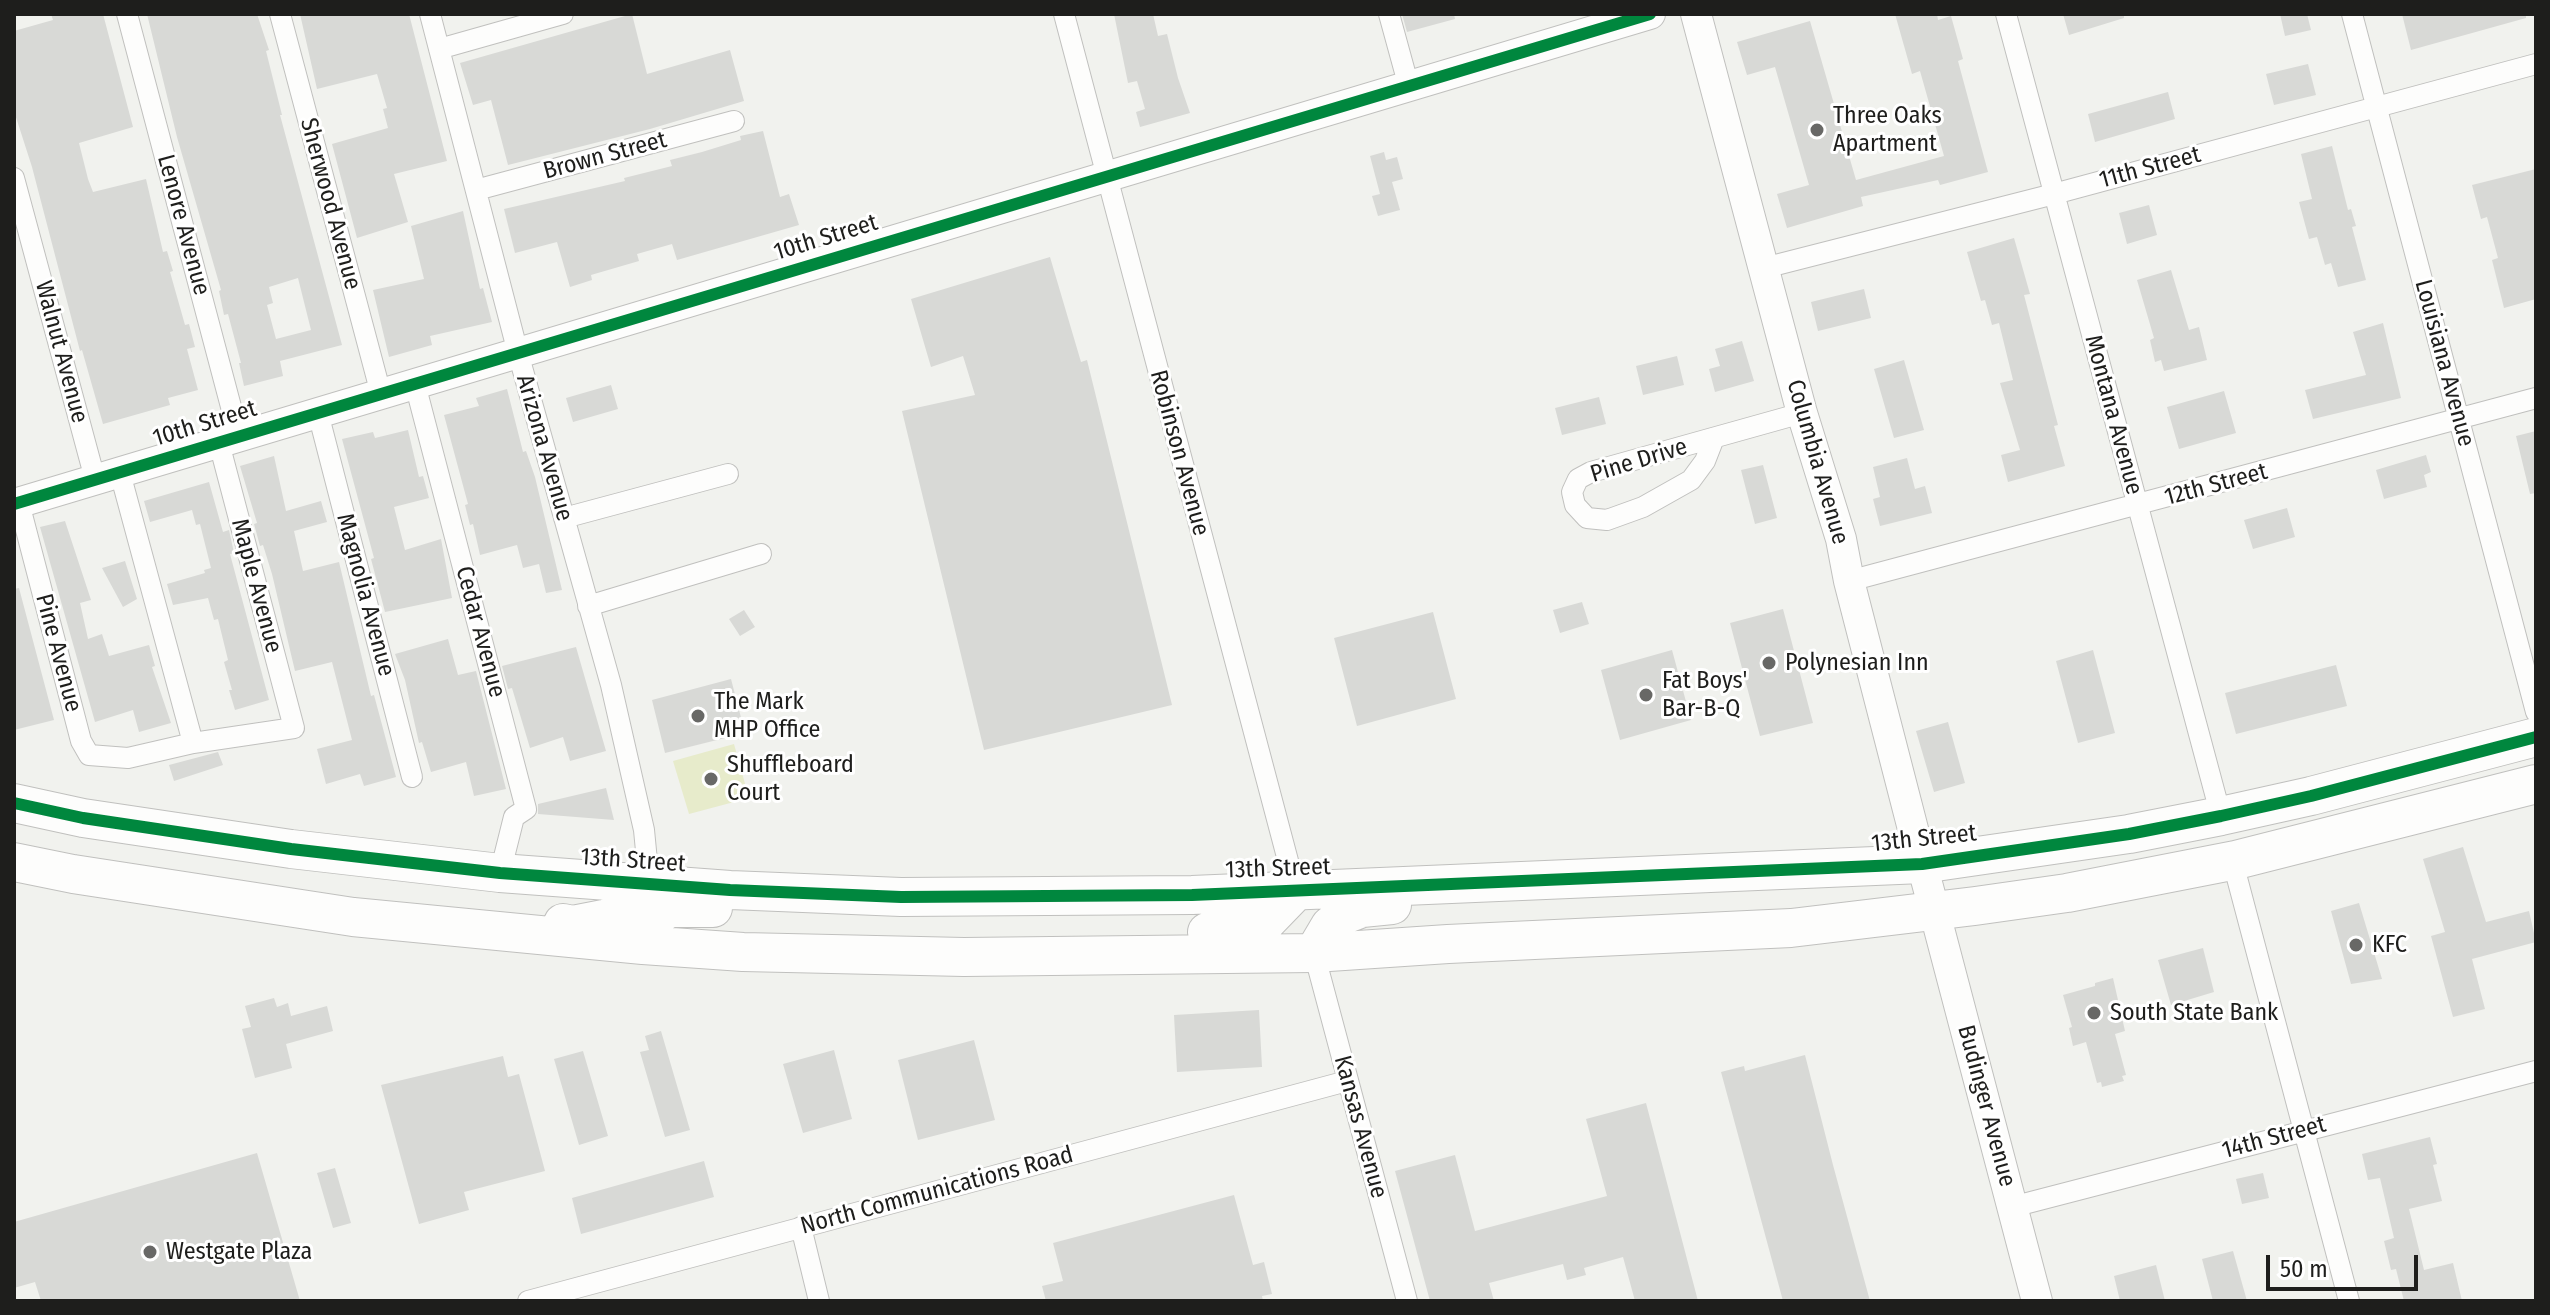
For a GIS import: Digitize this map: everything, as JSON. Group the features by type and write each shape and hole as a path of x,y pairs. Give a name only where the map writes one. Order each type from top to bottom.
{"highway":[{"name":"13th Street","path":"14,803 83,818 291,849 500,873 730,890 898,897 1095,897 1922,864 2129,834 2221,816 2311,796 2536,737"},
{"path":"2483,797 2526,766 2536,753"},
{"path":"14,862 353,917 493,932 743,952 1040,958 1314,953 1777,929 1935,912 2067,893 2236,860 2536,784"},
{"path":"2236,860 2247,840 2311,796"},
{"path":"2155,876 2203,841 2221,816"},
{"path":"1314,953 1330,926 1344,915 1362,908 1509,902 1518,882"},
{"path":"493,932 507,923 533,919 573,925 609,918 629,903 644,883"},
{"path":"895,956 972,935 1253,929 1266,922 1296,891"},
{"path":"643,945 656,917 669,908 681,906 865,916 898,897"}],"street":[{"name":"Lenore Avenue","path":"127,14 229,440"},
{"name":"Sherwood Avenue","path":"280,14 381,394"},
{"name":"Arizona Avenue","path":"430,14 518,353 611,685 644,830 647,861 644,883"},
{"path":"439,49 563,14"},
{"name":"Robinson Avenue","path":"1064,14 1296,891"},
{"path":"1389,14 1409,87"},
{"name":"10th Street","path":"17,504 1650,14"},
{"name":"Columbia Avenue","path":"1696,14 1802,413 1841,539 1849,581 1935,912"},
{"name":"Montana Avenue","path":"2006,14 2221,816"},
{"name":"Louisiana Avenue","path":"2352,14 2536,712"},
{"name":"11th Street","path":"1764,268 2054,194 2536,64"},
{"name":"Brown Street","path":"476,190 734,121"},
{"name":"Walnut Avenue","path":"14,178 193,743"},
{"name":"Cedar Avenue","path":"415,384 526,809 514,817 500,873"},
{"name":"12th Street","path":"1849,581 2536,398"},
{"name":"Magnolia Avenue","path":"318,413 412,777"},
{"name":"Pine Drive","path":"1714,438 1705,461 1691,480 1643,507 1607,520 1587,518 1575,505 1572,492 1578,479 1591,472 1802,413"},
{"name":"Maple Avenue","path":"193,743 294,728 229,440"},
{"path":"564,518 728,474"},
{"name":"Pine Avenue","path":"17,504 81,741 89,755 128,758 193,743"},
{"path":"588,606 761,554"},
{"path":"2236,860 2237,878 2349,1301"},
{"name":"Budinger Avenue","path":"1935,912 2037,1301"},
{"name":"Kansas Avenue","path":"1314,953 1407,1301"},
{"name":"14th Street","path":"2012,1207 2536,1071"},
{"name":"North Communications Road","path":"528,1301 1347,1081"},
{"path":"801,1227 819,1301"}],"green space":[{"name":"Shuffleboard Court","path":"734,744 749,798 689,814 673,761"}],"building":[{"path":"51,14 103,14 133,127 79,143 88,179 93,192 146,179 163,252 167,251 185,325 189,324 195,347 187,349 198,390 168,398 170,405 103,424 14,111 14,31 53,20"},
{"path":"147,14 257,14 269,50 266,51 280,115 342,345 280,361 283,376 244,386 228,314 224,315 221,290 177,137","holes":["298,278 311,330 276,339 267,305 273,303 269,287"]},
{"path":"300,14 409,14 447,161 394,174 408,222 357,238 332,144 388,128 383,109 387,108 377,74 317,89"},
{"path":"632,14 647,74 730,50 744,101 650,129 508,165 491,100 473,105 460,63"},
{"path":"1114,14 1153,14 1158,36 1167,34 1190,113 1140,127 1136,112 1145,109 1137,81 1128,83"},
{"path":"1402,14 1454,14 1455,19 1407,32"},
{"path":"1895,14 1937,14 1938,20 1951,16 1963,59 1958,61 1988,172 1940,185 1938,180 1861,197 1863,206 1787,228 1777,194 1809,185 1775,67 1747,75 1737,42 1810,21 1856,180 1944,156 1920,71 1912,74"},
{"path":"2063,14 2124,14 2124,18 2069,35"},
{"path":"2280,14 2307,14 2311,30 2285,36"},
{"path":"2402,14 2526,14 2526,18 2411,50"},
{"path":"2308,64 2316,95 2274,105 2266,74"},
{"path":"2168,92 2175,119 2095,142 2088,114"},
{"path":"763,131 780,197 789,194 799,225 677,260 672,244 637,254 639,261 591,275 592,280 570,287 557,242 515,253 504,209 625,181 624,178 672,166 670,160"},
{"path":"2332,146 2348,210 2351,209 2356,226 2352,227 2366,280 2338,287 2331,263 2325,265 2317,237 2309,239 2299,202 2312,199 2301,154"},
{"path":"1384,152 1386,160 1397,157 1403,179 1392,182 1400,210 1378,216 1372,196 1380,194 1370,156"},
{"path":"2536,169 2536,299 2504,308 2492,260 2498,258 2487,217 2481,219 2472,185"},
{"path":"2149,205 2157,235 2127,244 2119,213"},
{"path":"463,211 480,289 483,288 492,322 430,336 432,345 389,357 373,290 424,279 411,226"},
{"path":"2014,238 2030,294 2024,295 2058,425 2054,426 2065,466 2008,482 2001,455 2020,450 2000,383 2013,380 1999,323 1992,325 1985,300 1981,301 1967,252"},
{"path":"1050,257 1081,362 1087,360 1172,705 984,750 902,411 975,395 963,356 931,367 911,299"},
{"path":"2171,270 2189,330 2199,327 2207,360 2164,371 2161,360 2155,362 2150,340 2154,338 2137,280"},
{"path":"1864,289 1871,318 1818,331 1811,302"},
{"path":"2383,323 2401,398 2313,419 2305,390 2366,375 2353,332"},
{"path":"1742,341 1754,381 1715,392 1709,369 1720,366 1715,349"},
{"path":"1677,356 1684,385 1643,395 1636,366"},
{"path":"1904,360 1924,430 1894,438 1874,369"},
{"path":"611,385 618,409 573,422 566,398"},
{"path":"507,389 523,452 526,451 535,477 562,590 546,593 539,564 523,568 517,545 480,555 473,524 470,525 465,505 468,504 444,415 479,406 476,398"},
{"path":"2224,391 2236,433 2179,449 2167,407"},
{"path":"1599,397 1606,424 1562,435 1555,408"},
{"path":"408,430 419,477 423,476 429,498 394,507 405,550 441,539 452,598 385,612 342,439 373,432 375,438"},
{"path":"2536,431 2536,493 2530,494 2516,436"},
{"path":"2426,455 2431,472 2424,475 2427,487 2384,499 2376,470"},
{"path":"274,456 286,511 321,501 327,522 294,531 303,571 339,562 371,696 374,695 396,777 364,786 360,774 326,784 317,749 352,740 332,662 295,671 272,574 263,545 260,546 254,524 257,523 240,466"},
{"path":"1907,458 1915,489 1925,486 1932,513 1880,526 1873,499 1880,497 1873,467"},
{"path":"1763,465 1777,518 1755,524 1741,470"},
{"path":"209,482 223,532 229,530 234,553 230,554 269,700 235,710 224,662 228,660 218,619 214,620 208,598 173,605 167,584 205,573 204,570 211,568 200,524 196,525 192,510 150,522 144,501"},
{"path":"2287,508 2295,537 2253,549 2244,520"},
{"path":"65,521 91,600 80,603 88,639 102,634 109,656 149,645 155,666 152,667 171,723 139,732 133,710 95,722 40,527"},
{"path":"125,561 137,599 123,607 102,568"},
{"path":"19,588 54,720 14,730 14,589"},
{"path":"1582,602 1589,624 1560,633 1553,610"},
{"name":"Polynesian Inn","path":"1783,609 1813,723 1760,736 1730,623"},
{"path":"744,610 755,627 740,636 729,619"},
{"path":"1433,612 1456,699 1357,726 1334,638"},
{"path":"448,639 458,675 476,671 506,789 474,796 466,762 431,772 422,742 419,743 405,680 395,654"},
{"path":"576,647 606,751 570,761 563,737 530,748 502,666"},
{"name":"Fat Boys' Bar-B-Q","path":"1672,650 1691,720 1620,740 1601,670"},
{"path":"2093,650 2115,733 2078,743 2056,661"},
{"path":"2336,665 2347,706 2236,734 2225,693"},
{"name":"The Mark MHP Office","path":"731,679 745,733 665,753 652,700"},
{"path":"1948,722 1965,783 1934,792 1916,731"},
{"path":"218,752 223,765 174,781 169,765"},
{"path":"606,788 614,820 538,814 538,804"},
{"path":"2463,847 2486,922 2529,911 2536,942 2472,959 2485,1009 2453,1017 2431,936 2445,932 2423,859"},
{"name":"KFC","path":"2359,903 2382,979 2351,984 2331,911"},
{"path":"2203,948 2214,992 2171,1005 2158,960"},
{"path":"2113,978 2125,1031 2115,1034 2126,1075 2122,1076 2124,1081 2102,1087 2101,1082 2097,1083 2086,1042 2073,1046 2069,1028 2072,1027 2063,995"},
{"path":"274,998 277,1007 288,1003 291,1016 327,1006 333,1031 286,1044 292,1068 255,1078 242,1029 251,1027 245,1006"},
{"path":"1259,1010 1262,1067 1177,1072 1174,1015"},
{"path":"661,1031 690,1130 665,1137 640,1052 649,1050 645,1036"},
{"path":"974,1040 995,1120 918,1140 898,1060"},
{"path":"834,1050 852,1119 803,1133 783,1064"},
{"path":"583,1051 608,1136 579,1145 554,1059"},
{"path":"1805,1055 1870,1301 1783,1301 1721,1072 1744,1066 1745,1071"},
{"path":"503,1056 508,1077 519,1074 545,1171 464,1192 469,1210 419,1224 381,1085"},
{"path":"1646,1103 1698,1301 1635,1301 1623,1257 1584,1268 1586,1275 1567,1280 1563,1264 1489,1283 1494,1301 1430,1301 1395,1171 1455,1155 1475,1231 1607,1196 1586,1119"},
{"path":"2430,1137 2442,1201 2409,1209 2424,1270 2453,1263 2462,1301 2404,1301 2396,1269 2391,1270 2384,1241 2394,1238 2380,1178 2368,1180 2362,1154"},
{"name":"Westgate Plaza","path":"257,1153 300,1301 41,1301 35,1282 14,1288 14,1222"},
{"path":"704,1161 714,1197 581,1234 572,1198"},
{"path":"335,1168 351,1223 333,1228 317,1173"},
{"path":"2263,1173 2269,1198 2242,1204 2236,1179"},
{"path":"1234,1195 1253,1265 1264,1262 1272,1294 1262,1296 1263,1301 1046,1301 1042,1286 1063,1281 1053,1243"},
{"path":"2233,1251 2247,1301 2213,1301 2202,1259"},
{"path":"2156,1265 2165,1301 2120,1301 2114,1276"}],"cycle path":[{"path":"14,504 1650,14"},
{"path":"14,803 83,818 291,849 500,873 730,890 901,897 1192,895 1922,864 2129,834 2221,816 2311,796 2536,737"}],"place":[{"name":"Three Oaks Apartment","path":"1817,130"},
{"name":"Polynesian Inn","path":"1769,663"},
{"name":"Fat Boys' Bar-B-Q","path":"1646,695"},
{"name":"The Mark MHP Office","path":"698,716"},
{"name":"Shuffleboard Court","path":"711,779"},
{"name":"KFC","path":"2356,945"},
{"name":"South State Bank","path":"2094,1013"},
{"name":"Westgate Plaza","path":"150,1252"}]}
